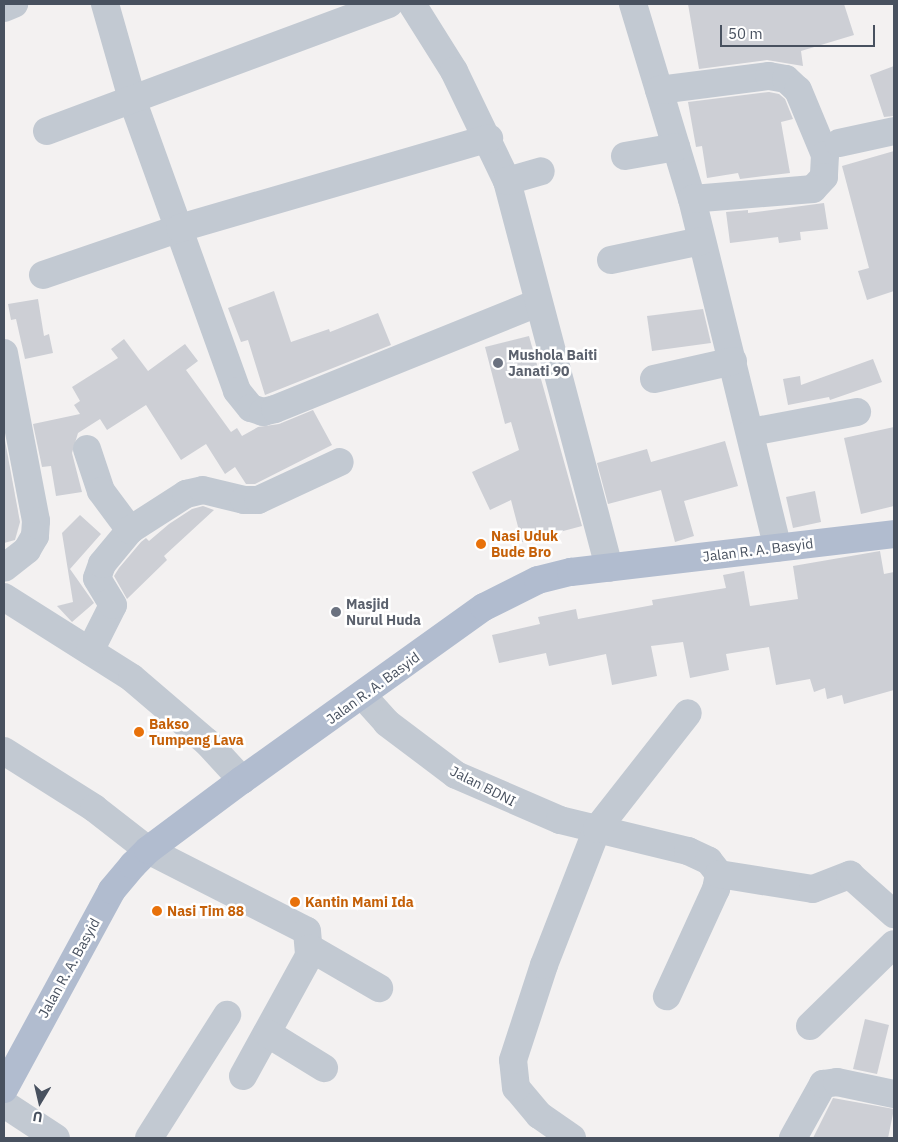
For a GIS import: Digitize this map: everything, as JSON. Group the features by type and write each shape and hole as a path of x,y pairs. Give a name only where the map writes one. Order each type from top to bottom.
{"main road":[{"name":"Jalan R. A. Basyid","path":"4,1090 112,890 148,850 242,780 510,593 538,580 571,572 894,534"}],"street":[{"path":"4,8 14,4"},
{"path":"105,4 132,99 180,228 237,391 247,405 263,412 537,303"},
{"path":"47,131 389,4"},
{"path":"412,4 454,71 489,138 507,181 537,303 609,568"},
{"path":"633,4 692,199 701,241 751,432 778,548"},
{"path":"659,90 769,76 786,80 798,90 825,154 824,177 813,189 692,199"},
{"path":"839,143 894,131"},
{"path":"43,275 180,228 489,138"},
{"path":"625,156 676,146"},
{"path":"507,181 542,171"},
{"path":"611,260 701,241"},
{"path":"4,353 36,521 35,536 27,550 4,568"},
{"path":"654,379 733,361"},
{"path":"751,432 857,412"},
{"path":"87,449 101,491 130,530"},
{"path":"90,651 113,605 96,578 102,564 130,530 186,494 203,490 244,500 258,500 340,462"},
{"path":"4,596 90,651 167,706 207,742 242,780"},
{"name":"Jalan BDNI","path":"362,696 387,722 456,775 518,804 560,820 688,851 709,861 719,874"},
{"path":"572,1138 538,1115 516,1088 513,1060 544,966 597,829 688,713"},
{"path":"4,751 94,808 148,850 307,931 310,948 243,1076"},
{"path":"667,996 716,889 719,874 806,889 850,875 894,914"},
{"path":"810,1026 894,944"},
{"path":"310,948 379,988"},
{"path":"149,1138 227,1014"},
{"path":"267,1033 324,1068"},
{"path":"793,1138 823,1084 837,1082 894,1094"},
{"path":"4,1104 56,1138"}],"building":[{"path":"688,4 844,4 854,35 801,51 803,66 767,60 699,69"},
{"path":"894,66 894,116 884,117 870,75"},
{"path":"769,92 779,94 785,99 793,119 781,122 790,173 740,179 738,173 707,178 702,146 696,147 688,102"},
{"path":"894,151 894,291 867,300 858,271 869,268 842,166"},
{"path":"824,203 828,229 800,232 801,240 779,243 778,237 730,243 726,212 748,210 748,213"},
{"path":"274,291 291,342 329,329 330,332 378,313 391,345 265,395 248,340 241,342 228,308"},
{"path":"38,299 44,336 49,334 53,353 25,359 16,319 11,320 8,304"},
{"path":"703,309 711,343 652,351 647,316"},
{"path":"529,336 582,526 522,542 511,500 490,510 472,472 519,450 511,422 505,424 485,347"},
{"path":"124,339 148,371 185,344 198,361 186,370 231,432 237,428 242,436 258,427 279,424 313,410 332,445 255,484 246,484 235,467 225,474 206,444 181,460 146,405 107,430 100,419 78,433 72,453 82,492 56,496 51,466 42,467 33,424 80,414 74,405 80,401 72,387 118,358 111,349"},
{"path":"873,359 882,382 830,400 829,397 788,405 783,379 800,376 801,385"},
{"path":"894,427 894,506 861,514 844,438"},
{"path":"4,435 20,522 15,540 4,543"},
{"path":"725,441 738,486 684,501 694,536 675,542 661,490 608,504 597,463 647,449 651,462"},
{"path":"815,491 821,522 793,528 786,497"},
{"path":"203,506 214,510 164,556 167,560 127,599 114,576 119,568 146,538 149,541 169,524 192,509"},
{"path":"80,515 101,534 70,569 94,603 72,622 57,606 73,602 62,533"},
{"path":"880,551 884,574 894,572 894,690 844,704 842,695 827,699 825,688 814,692 810,679 776,685 769,647 726,654 729,670 690,678 683,642 651,646 657,676 612,685 606,654 549,666 546,653 499,663 492,635 540,624 538,617 576,609 578,619 653,605 652,600 726,588 723,575 744,571 750,606 798,599 793,566"},
{"path":"865,1019 889,1025 877,1074 853,1069"},
{"path":"833,1098 894,1109 888,1138 813,1138"}],"place":[{"name":"Mushola Baiti Janati 90","path":"498,363"},
{"name":"Nasi Uduk Bude Bro","path":"481,544"},
{"name":"Masjid Nurul Huda","path":"336,612"},
{"name":"Bakso Tumpeng Lava","path":"139,732"},
{"name":"Kantin Mami Ida","path":"295,902"},
{"name":"Nasi Tim 88","path":"157,911"}]}
